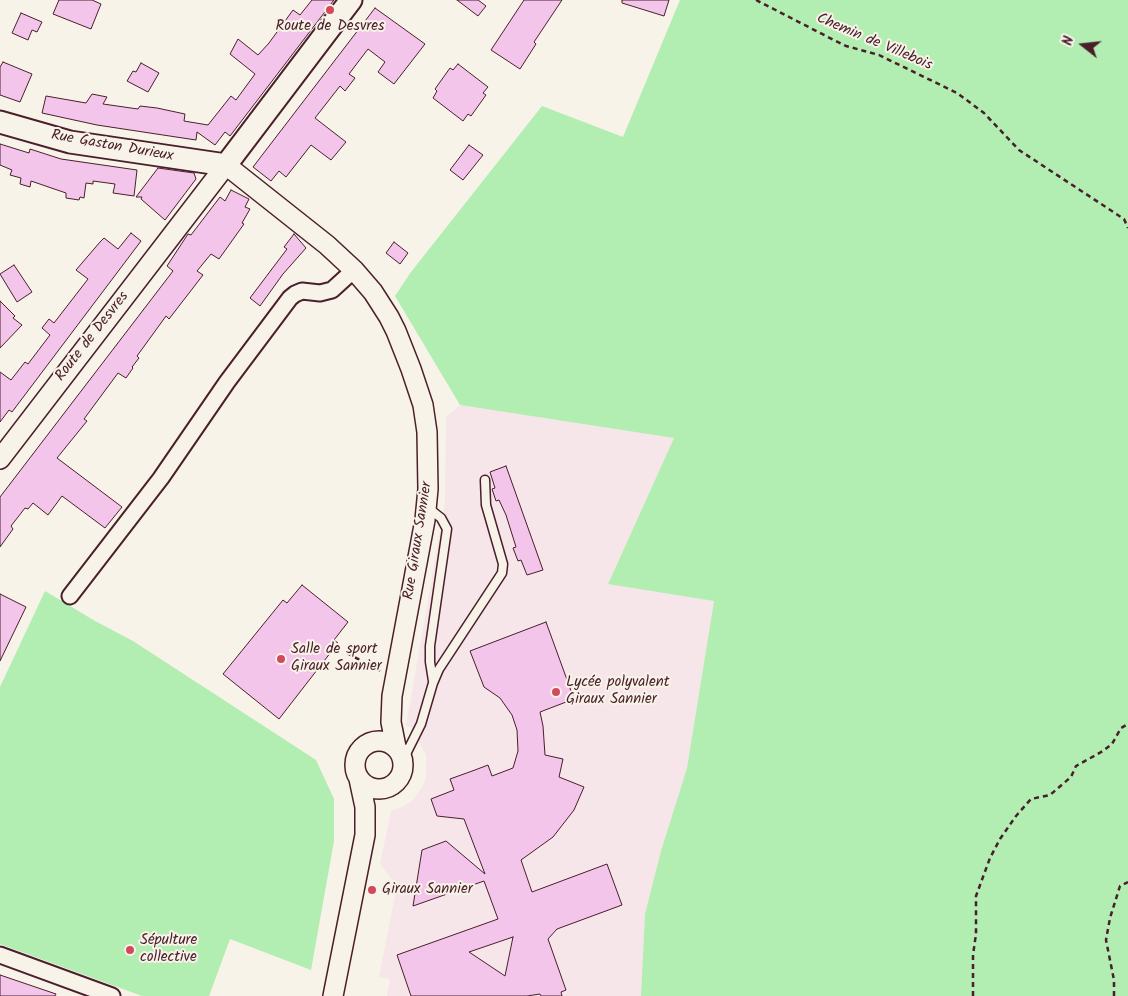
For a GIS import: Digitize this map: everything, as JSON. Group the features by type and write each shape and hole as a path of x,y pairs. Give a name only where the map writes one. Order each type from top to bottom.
{"main road":[{"name":"Route de Desvres","path":"226,165 351,0"},
{"name":"Rue Gaston Durieux","path":"0,122 70,142 226,165"}],"street":[{"name":"Rue Giraux Sannier","path":"226,165 300,222 354,270 373,292 389,317 419,391 427,432 429,472 427,507 392,696 391,722 400,753"},
{"name":"Route de Desvres","path":"0,459 226,165"},
{"path":"70,596 161,478 290,298 302,291 328,292 354,270"},
{"name":"Rue Giraux Sannier","path":"366,744 383,718 392,696"},
{"path":"334,996 365,834 374,811 391,786 401,776 403,768 400,753 389,742 381,740 366,744 358,751 355,760 355,770 359,779 365,807 365,834"},
{"path":"359,779 366,785 374,788 382,789 391,786"},
{"path":"0,955 94,993 112,996"}],"lane":[{"path":"400,753 421,724 433,683 442,664 502,573 503,564 486,505 485,480"},
{"path":"427,507 440,518 446,529 430,646 433,683"}],"path":[{"name":"Chemin de Villebois","path":"756,0 828,38 846,46 879,55 957,93 984,113 1019,150 1124,219 1128,228"},
{"path":"347,653 377,670"},
{"path":"973,996 976,896 990,858 1000,839 1031,799 1050,795 1071,777 1076,766 1112,744 1121,728 1128,724"},
{"path":"1114,996 1114,980 1106,940 1110,918 1120,886 1128,882"}],"shaded area":[{"name":"Lycée polyvalent Giraux Sannier","path":"460,405 674,438 608,583 714,601 687,768 661,851 645,914 641,996 387,996 390,979 379,977 397,886 380,864 391,811 413,800 426,778 426,755 411,727 406,726 445,503 446,417"}],"green space":[{"path":"680,0 1128,0 1128,996 641,996 645,914 661,851 687,768 714,601 608,584 674,438 460,405 395,296 411,272 542,106 623,137"},
{"path":"45,591 133,641 316,760 334,799 334,841 311,970 230,939 209,996 142,996 0,944 0,687"}],"building":[{"path":"59,0 92,0 101,4 91,29 53,14"},
{"path":"312,0 334,0 230,136 225,132 215,145 197,132 196,140 97,125 42,113 46,96 86,103 92,94 107,97 103,104 138,109 140,106 157,108 185,114 184,121 208,125 231,96 236,100 255,74 230,54 238,39 258,55 293,10 300,15"},
{"path":"457,0 478,0 486,6 478,16"},
{"path":"524,0 562,0 534,42 536,44 520,69 491,50"},
{"path":"622,0 669,0 664,16 622,3"},
{"path":"375,8 425,44 394,84 378,72 385,62 368,49 349,74 355,78 345,91 340,86 315,118 346,142 331,160 311,145 286,177 279,171 271,181 253,167"},
{"path":"21,13 42,22 37,32 32,30 28,40 12,33"},
{"path":"3,62 32,74 20,102 0,95 0,67"},
{"path":"141,63 159,73 148,92 127,81 133,71 136,72"},
{"path":"458,64 488,87 483,93 486,95 471,116 468,114 463,121 433,98 437,91 435,89 450,68 453,70"},
{"path":"0,144 29,153 30,149 61,159 137,170 134,196 113,193 115,184 93,181 93,184 86,183 84,198 80,197 79,200 66,198 66,193 31,181 30,187 20,184 21,178 10,175 12,170 0,165"},
{"path":"469,145 483,155 463,180 450,170"},
{"path":"158,168 194,173 196,179 165,220 141,199 142,197 136,197"},
{"path":"231,190 249,199 245,207 250,209 242,223 244,224 219,259 211,254 197,271 203,275 169,319 166,316 137,356 139,358 126,378 118,373 84,419 87,421 57,458 122,507 105,528 62,496 48,515 33,503 28,509 25,508 11,526 13,529 0,547 0,497 173,271 167,266 188,234 191,235 220,197 225,201"},
{"path":"131,233 141,241 12,412 9,410 0,422 0,372 11,380 25,362 28,364 50,335 42,328 49,319 54,323 88,279 76,270 100,242 104,238 118,249"},
{"path":"294,234 306,248 283,274 260,306 250,298 287,249 284,247"},
{"path":"394,242 408,253 400,264 386,253"},
{"path":"14,265 32,292 17,302 0,274"},
{"path":"0,301 15,316 13,318 22,325 0,348"},
{"path":"506,466 543,570 527,575 521,560 518,561 513,548 516,547 506,515 499,500 496,501 492,489 495,488 490,472"},
{"name":"Salle de sport Giraux Sannier","path":"302,585 348,622 334,640 338,643 279,719 223,674 283,600 287,603"},
{"path":"0,594 26,607 0,661"},
{"path":"546,622 574,699 540,712 545,755 563,759 559,777 584,787 574,810 553,837 521,860 532,892 607,864 622,905 557,929 548,939 566,990 561,992 562,996 541,996 540,994 527,996 411,996 397,955 498,919 484,881 413,906 422,850 446,841 485,874 464,819 437,816 431,799 454,790 450,779 488,765 492,776 513,768 518,751 517,730 512,715 500,698 484,687 470,651","holes":["513,937 505,976 469,952"]},
{"path":"0,975 56,994 55,996 0,996"}],"place":[{"name":"Route de Desvres","path":"330,10"},
{"name":"Salle de sport Giraux Sannier","path":"281,659"},
{"name":"Lycée polyvalent Giraux Sannier","path":"556,692"},
{"name":"Giraux Sannier","path":"372,890"},
{"name":"Sépulture collective","path":"130,950"}]}
